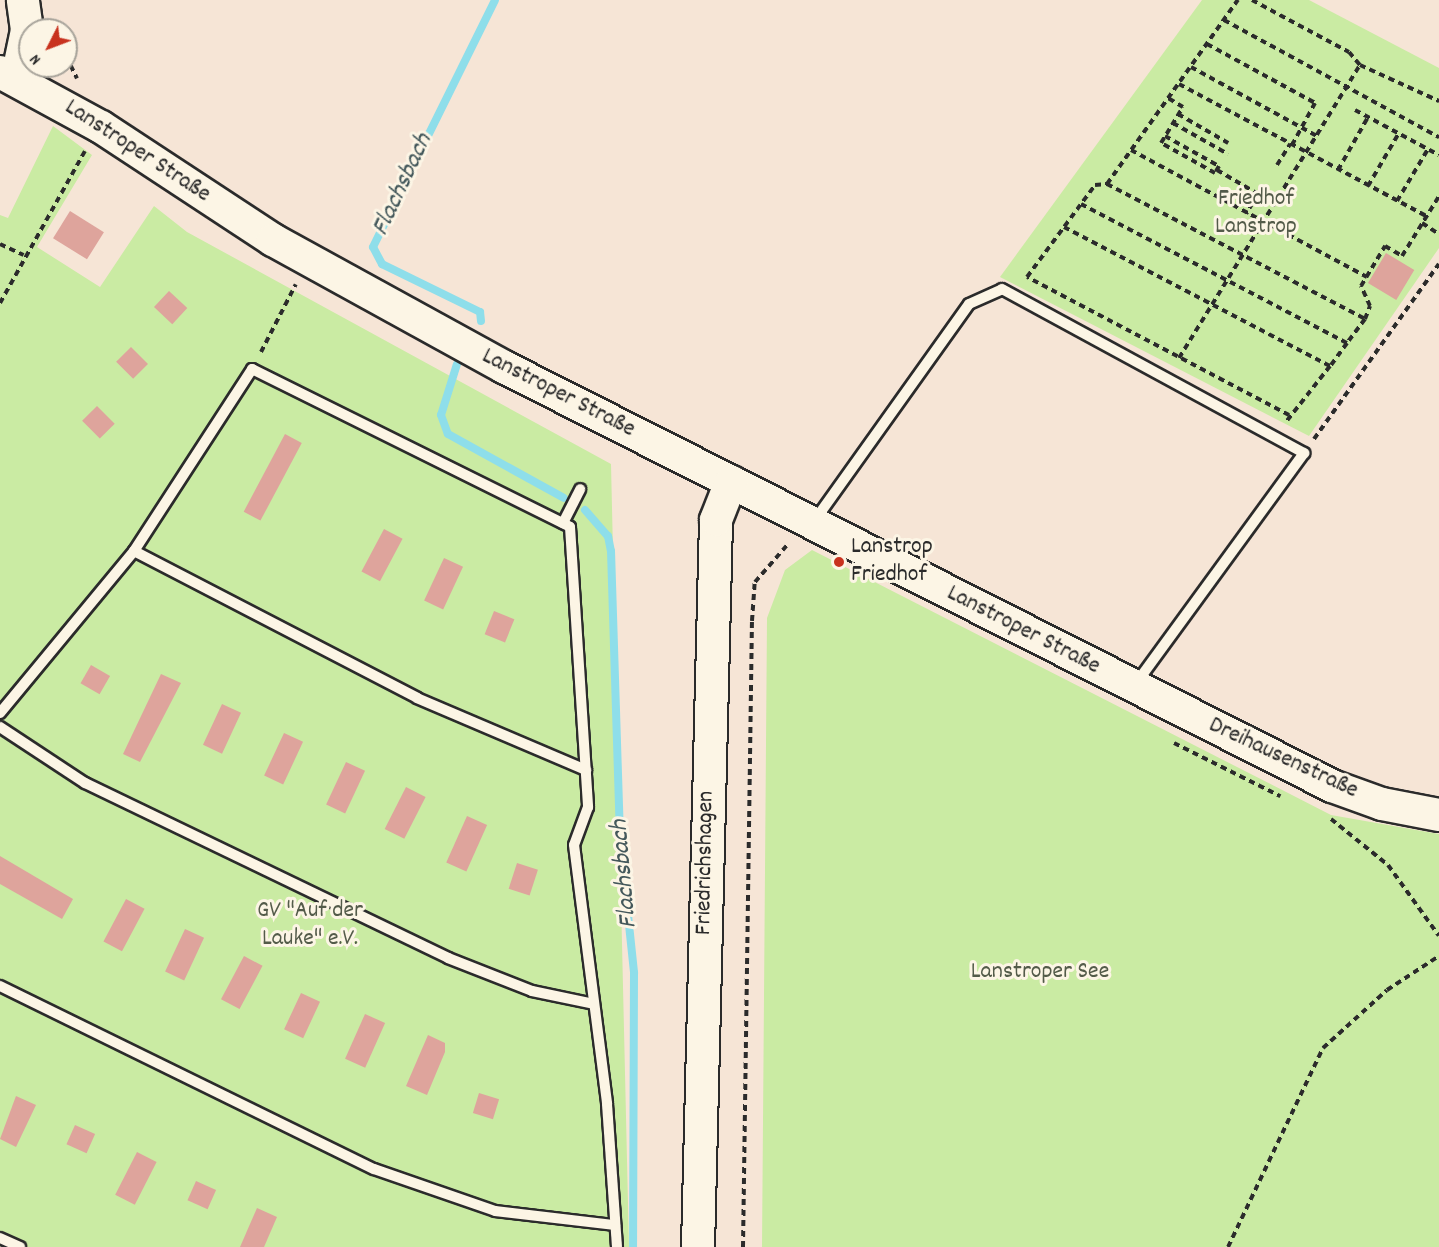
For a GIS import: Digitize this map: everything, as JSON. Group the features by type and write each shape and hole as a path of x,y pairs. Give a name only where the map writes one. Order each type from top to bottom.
{"main road":[{"path":"8,75 27,30 23,0"},
{"name":"Lanstroper Straße","path":"8,75 101,127 308,261 731,482 1133,687"},
{"name":"Friedrichshagen","path":"699,1247 716,520 731,482"},
{"name":"Dreihausenstraße","path":"1133,687 1332,786 1382,804 1439,815"}],"lane":[{"path":"813,523 969,304 1002,289 1304,453 1133,687"},
{"path":"0,713 134,551 252,369 570,527 588,807 574,845 594,1004 617,1247"},
{"path":"563,523 580,489"},
{"path":"134,551 417,698 586,770"},
{"path":"0,727 85,783 448,958 532,991 594,1004"},
{"path":"0,986 374,1169 495,1211 615,1225"},
{"path":"0,1238 20,1247"}],"path":[{"path":"1107,184 1238,0"},
{"path":"1252,0 1348,52 1360,65 1439,101"},
{"path":"1224,21 1439,137"},
{"path":"1207,44 1315,103 1302,128 1277,165"},
{"path":"1179,358 1360,65"},
{"path":"1191,67 1317,136"},
{"path":"1179,84 1426,216"},
{"path":"1168,98 1183,107 1161,143 1258,194 1246,214"},
{"path":"1355,110 1439,155"},
{"path":"1178,114 1228,143"},
{"path":"1338,170 1368,117"},
{"path":"1173,123 1228,154"},
{"path":"0,303 24,255 101,127"},
{"path":"1368,186 1399,133"},
{"path":"1165,136 1219,166 1216,170"},
{"path":"1397,201 1428,149"},
{"path":"1131,150 1246,214 1367,277"},
{"path":"1365,319 1107,184 1095,185 1027,277 1289,415 1365,319 1370,306 1361,286 1385,246 1402,256 1439,196"},
{"path":"1081,204 1347,343"},
{"path":"1422,223 1439,234"},
{"path":"1064,227 1330,366"},
{"path":"0,244 24,255"},
{"path":"252,369 308,261"},
{"path":"1304,453 1439,264"},
{"path":"743,1247 755,582 767,564 813,523"},
{"path":"1167,739 1292,802"},
{"path":"1320,815 1388,865 1439,936"},
{"path":"1228,1247 1323,1048 1387,990 1439,956"}],"green space":[{"name":"Friedhof Lanstrop","path":"1202,0 1309,0 1439,68 1439,248 1309,436 1000,277"},
{"name":"GV \"Auf der Lauke\" e.V.","path":"53,126 92,155 37,247 100,287 154,206 187,232 611,464 629,1247 0,1247 0,215 8,218"},
{"name":"Lanstroper See","path":"812,550 1331,815 1439,834 1439,1247 762,1247 767,618 785,570"}],"building":[{"path":"70,211 104,232 87,259 53,238"},
{"path":"1386,253 1414,270 1396,300 1368,283"},
{"path":"169,291 187,308 172,324 154,307"},
{"path":"131,347 148,364 133,379 116,362"},
{"path":"97,406 115,424 100,439 82,421"},
{"path":"285,434 302,443 260,521 244,512"},
{"path":"384,529 403,539 380,581 361,571"},
{"path":"444,558 463,567 443,609 424,601"},
{"path":"494,611 514,619 505,642 485,634"},
{"path":"91,665 110,676 100,694 80,683"},
{"path":"161,674 181,683 140,762 123,754"},
{"path":"222,704 241,713 222,754 203,745"},
{"path":"284,733 303,742 283,784 264,776"},
{"path":"346,762 365,771 345,813 326,805"},
{"path":"406,787 426,797 404,839 385,829"},
{"path":"467,816 487,825 466,872 446,863"},
{"path":"0,856 73,899 62,919 0,884"},
{"path":"517,863 538,870 530,895 509,889"},
{"path":"126,899 145,909 122,951 103,941"},
{"path":"185,929 204,938 184,980 165,972"},
{"path":"244,956 263,966 240,1009 221,999"},
{"path":"301,993 320,1002 303,1038 284,1029"},
{"path":"365,1014 385,1023 365,1068 345,1059"},
{"path":"428,1035 445,1043 445,1052 427,1095 406,1086"},
{"path":"479,1093 499,1099 493,1119 473,1113"},
{"path":"16,1096 36,1105 16,1147 0,1139"},
{"path":"75,1125 95,1134 87,1153 66,1144"},
{"path":"137,1152 157,1162 135,1205 115,1195"},
{"path":"196,1181 216,1190 208,1209 187,1200"},
{"path":"257,1208 277,1217 264,1247 240,1247"}],"waterway":[{"name":"Flachsbach","path":"481,321 480,312 382,264 373,247 495,0"},
{"name":"Flachsbach","path":"457,364 441,415 448,434 564,498"},
{"name":"Flachsbach","path":"585,510 608,536 611,551 620,839 634,973 633,1247"}],"place":[{"name":"Lanstrop Friedhof","path":"839,562"}]}
